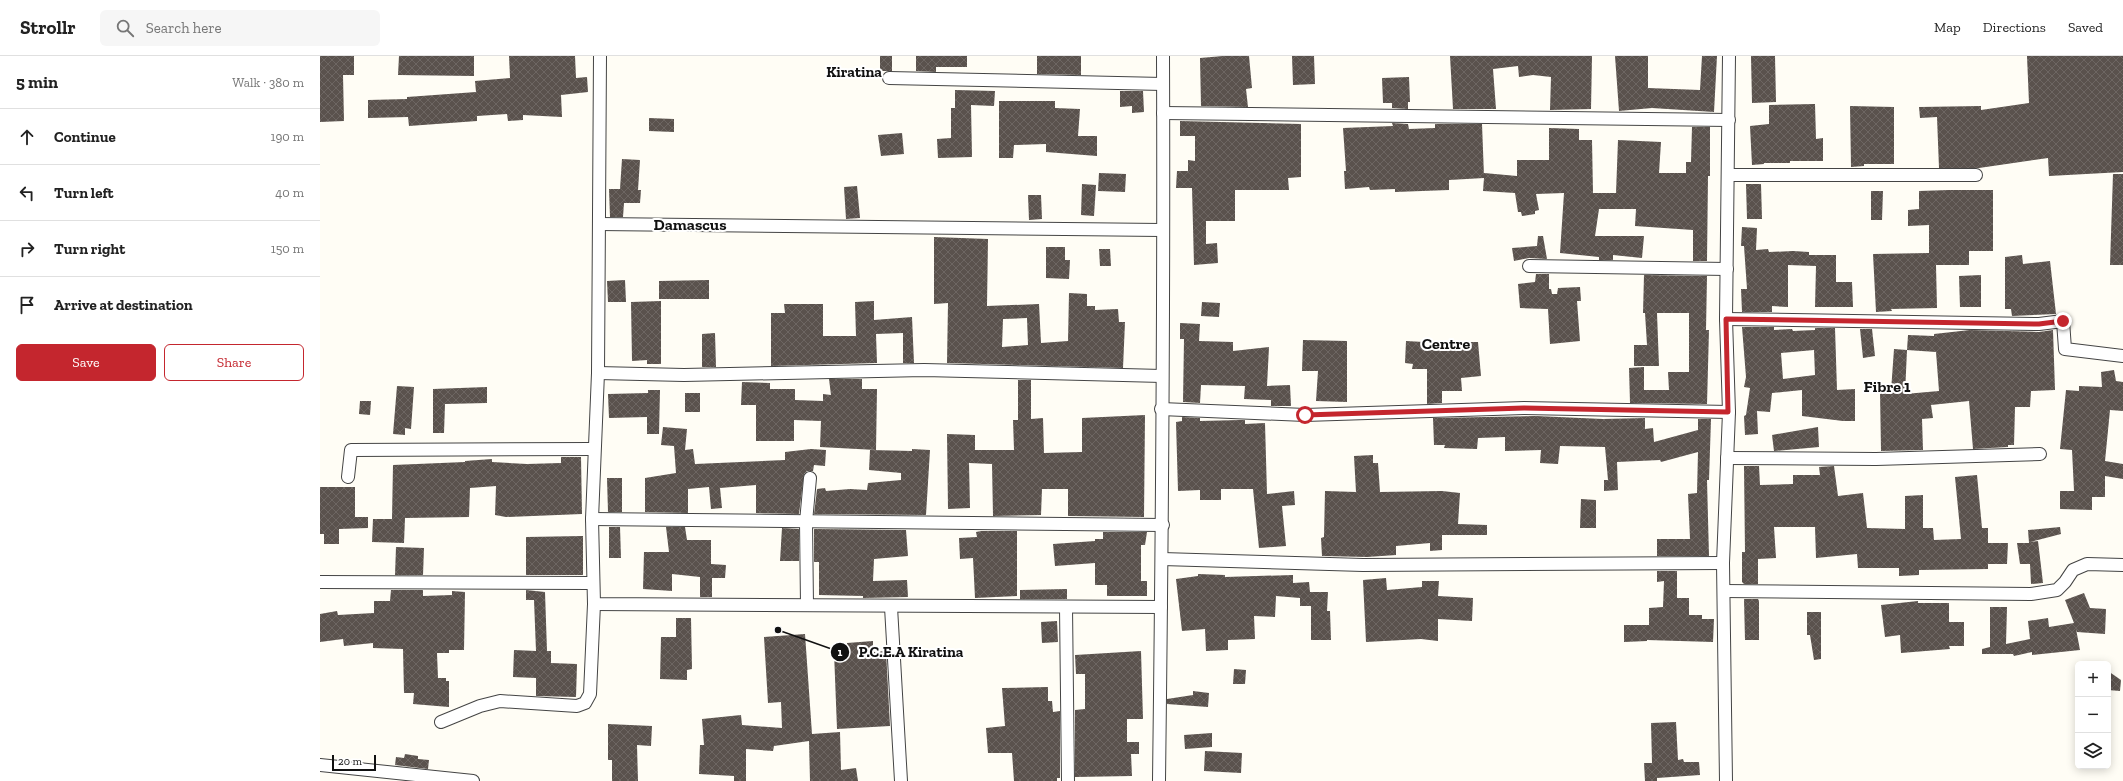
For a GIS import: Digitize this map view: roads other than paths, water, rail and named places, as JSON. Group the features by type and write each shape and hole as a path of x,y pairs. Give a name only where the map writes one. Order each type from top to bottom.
{"street":[{"path":"441,722 480,706 500,701 577,706 585,703 590,694 594,604 592,519 598,373 600,56"},
{"path":"1159,781 1163,525 1161,409 1163,56"},
{"path":"1726,781 1723,563 1728,412 1726,319 1729,56"},
{"path":"889,78 1163,84"},
{"path":"1163,114 1729,120"},
{"path":"1728,175 1976,175"},
{"path":"599,224 1162,230"},
{"path":"1529,266 1727,269"},
{"path":"1726,319 2039,324 2063,321 2063,335 2066,349 2123,356"},
{"path":"598,373 684,374 924,370 1162,376"},
{"path":"1161,409 1305,415 1524,408 1728,412"},
{"path":"348,478 351,450 594,450"},
{"path":"1727,458 1876,459 2040,454"},
{"path":"807,605 806,522 810,478"},
{"path":"592,519 806,522 916,521 1163,525"},
{"path":"1162,559 1363,565 1723,563"},
{"path":"1724,591 2031,594 2057,590 2074,570 2087,564 2123,565"},
{"path":"320,582 593,583"},
{"path":"594,604 891,607 1161,607"},
{"path":"891,607 901,781"},
{"path":"1066,607 1068,781"},
{"path":"320,765 473,781"}],"place":[{"name":"P.C.E.A Kiratina","path":"778,630"}],"district":[{"name":"Kiratina","path":"854,72"},
{"name":"Damascus","path":"690,224"},
{"name":"Centre","path":"1446,343"},
{"name":"Fibre 1","path":"1887,386"}]}
